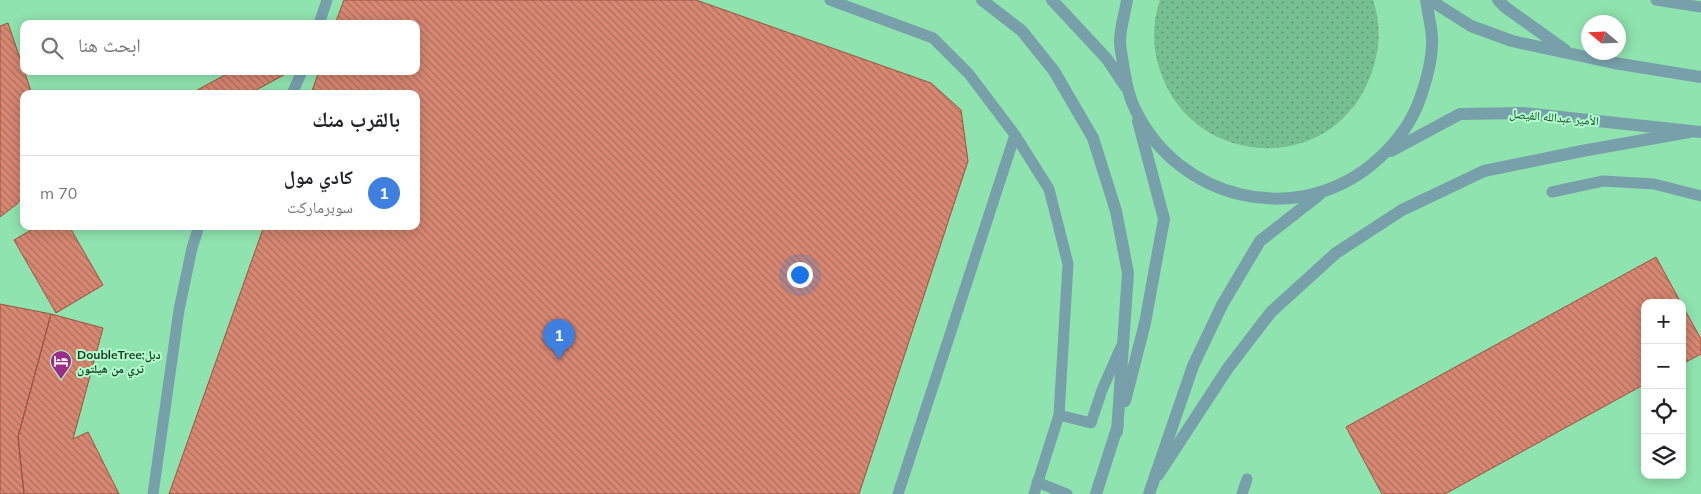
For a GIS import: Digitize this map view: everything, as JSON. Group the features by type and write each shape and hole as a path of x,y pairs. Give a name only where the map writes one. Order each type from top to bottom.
{"street":[{"path":"982,0 1022,31 1054,71 1093,138 1116,211 1128,273 1116,432"},
{"path":"1052,0 1107,58 1127,89 1136,112 1164,219 1145,323 1116,432 1096,494"},
{"path":"1127,0 1120,41 1127,89"},
{"path":"1428,0 1471,26 1512,40 1614,63 1701,76"},
{"path":"1151,489 1193,366 1222,305 1260,241 1321,193 1356,177 1386,154 1412,120 1427,81 1432,39 1428,0"},
{"path":"1498,0 1569,53"},
{"path":"1136,112 1160,148 1194,176 1234,194 1278,200 1321,193"},
{"name":"الأمير عبدالله الفيصل","path":"1386,154 1460,114 1523,113 1699,132"},
{"path":"1151,489 1228,368 1271,312 1336,253 1402,210 1484,171 1582,151 1699,132"}],"lane":[{"path":"320,20 327,0"},
{"path":"830,0 933,38 969,74 1015,135 1049,189 1068,264 1059,414 1034,494"},
{"path":"1656,0 1701,7"},
{"path":"294,90 300,75"},
{"path":"898,494 1015,135"},
{"path":"1552,192 1604,181 1654,184 1701,196"},
{"path":"153,494 179,310 198,230"},
{"path":"1059,414 1091,423 1102,390 1123,344"},
{"path":"1242,494 1247,480"},
{"path":"1037,482 1067,494"}],"shaded area":[{"path":"0,0 1701,0 1701,494 0,494"},
{"path":"1160,0 1373,0 1379,32 1377,53 1371,74 1367,84 1347,114 1321,135 1291,146 1259,148 1228,141 1199,126 1176,102 1160,70 1157,62 1154,35"}],"building":[{"path":"344,0 696,0 931,83 961,110 968,161 859,494 169,494 263,230 420,230 420,90 312,90 318,75 420,75 420,20 336,20"},
{"path":"8,23 20,58 20,75 26,75 31,90 20,90 20,200 0,217 0,26"},
{"path":"225,75 284,75 256,90 197,90"},
{"path":"31,230 71,230 103,285 56,313 14,240"},
{"path":"1656,257 1679,299 1641,299 1641,386 1445,494 1382,494 1346,427"},
{"path":"0,304 51,314 18,437 24,494 0,494"},
{"path":"1686,312 1701,339 1701,354 1686,362"},
{"name":"DoubleTree;دبل تري من هيلتون","path":"51,314 103,328 73,439 88,432 119,494 24,494 18,437"}],"place":[{"name":"كادي مول","path":"559,360"},
{"name":"DoubleTree;دبل تري من هيلتون","path":"61,380"}]}
